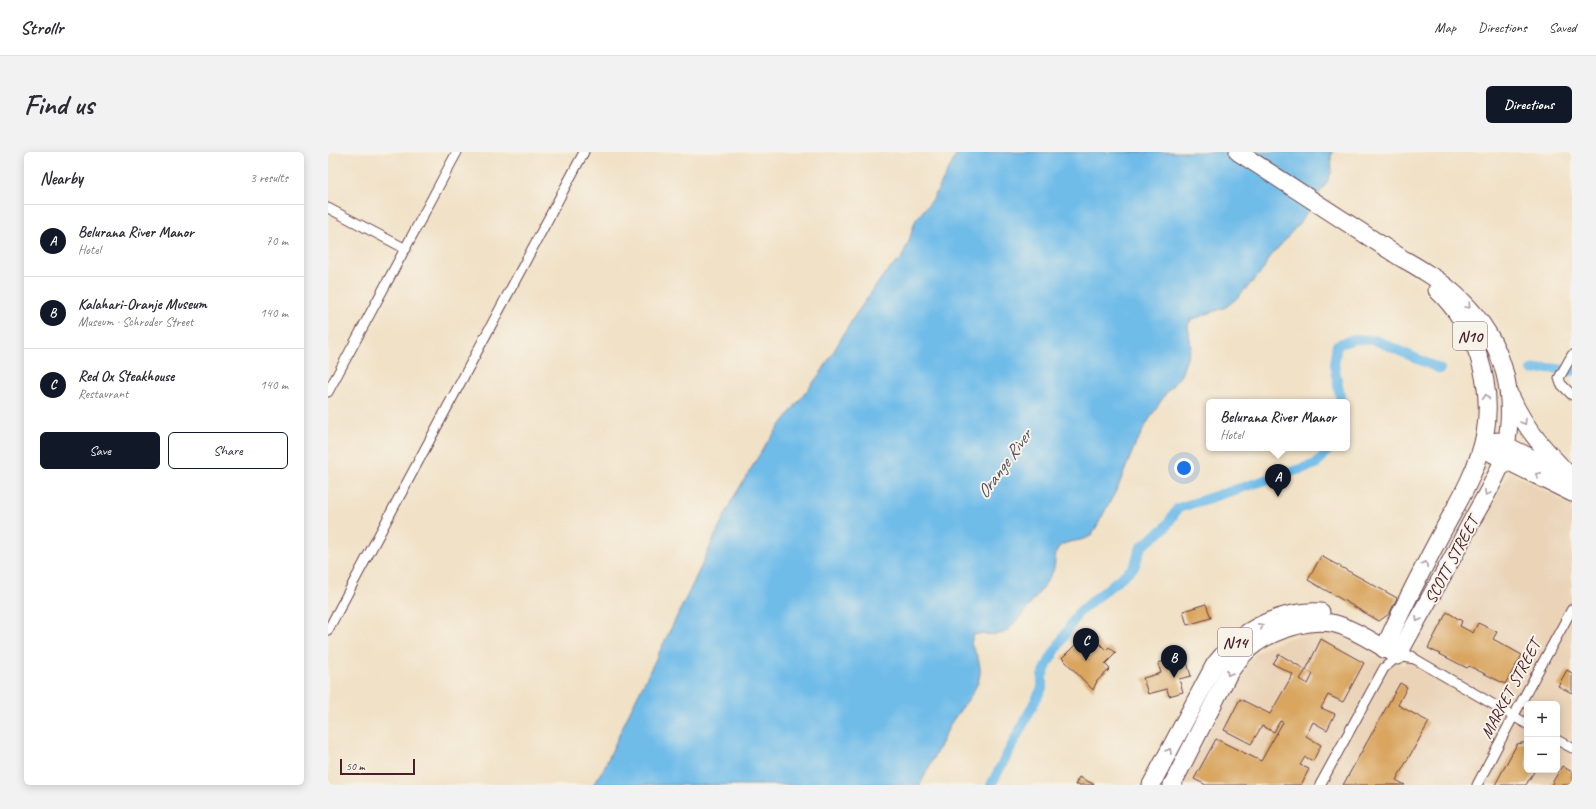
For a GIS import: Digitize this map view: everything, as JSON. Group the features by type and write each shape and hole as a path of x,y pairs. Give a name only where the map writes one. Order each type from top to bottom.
{"highway":[{"name":"N10","path":"1238,152 1403,259 1416,265 1455,293 1475,314 1489,333 1497,350 1507,387 1509,406 1505,451"},
{"name":"N10","path":"1403,259 1411,269 1441,293 1467,328 1476,348 1484,376 1486,396 1487,419 1483,442"},
{"path":"1507,387 1515,407 1532,435 1542,448 1572,478"},
{"path":"1483,442 1572,478"},
{"name":"SCOTT STREET","path":"1394,647 1463,494 1483,442"},
{"path":"1505,451 1572,493"},
{"name":"SCOTT STREET","path":"1394,647 1449,564 1494,478 1505,451"},
{"name":"N14","path":"1155,783 1215,664 1240,638 1258,627 1280,617 1313,611 1328,612 1345,617 1394,647"},
{"name":"N14","path":"1172,785 1229,673 1239,658 1263,639 1294,627 1320,622 1330,622 1394,647"}],"street":[{"path":"328,392 457,152"},
{"path":"328,630 584,152"},
{"path":"328,208 406,249"},
{"path":"1570,358 1561,373 1559,381 1572,395"},
{"name":"MARKET STREET","path":"1477,785 1572,609"},
{"path":"1394,647 1524,722"},
{"name":"SCOTT STREET","path":"1320,785 1394,647"},
{"name":"SCOTT STREET","path":"1384,668 1394,647"},
{"path":"1560,742 1572,748"}],"shaded area":[{"path":"1510,472 1572,506 1572,785 1180,785 1247,664 1256,654 1267,647 1284,640 1324,630 1339,633 1404,666"}],"water":[{"name":"Orange River","path":"958,152 1333,152 1331,156 1332,171 1327,182 1301,221 1267,261 1263,270 1236,299 1226,307 1191,320 1188,325 1191,347 1181,375 1166,393 1147,423 1135,445 1118,487 1092,535 1084,539 1065,543 1058,548 1053,571 1038,595 1009,629 999,634 973,635 971,644 980,666 977,684 974,691 950,725 920,785 593,785 604,768 732,500 766,444 822,371 854,317 885,273 901,259 909,241 915,221 933,199"}],"building":[{"path":"1321,556 1397,598 1389,614 1379,621 1308,580"},
{"path":"1206,604 1211,618 1187,625 1183,611"},
{"path":"1447,612 1462,621 1460,626 1473,633 1478,623 1497,632 1493,639 1522,655 1505,684 1469,666 1467,668 1428,648"},
{"path":"1088,632 1106,650 1109,647 1116,653 1105,664 1110,669 1097,681 1093,690 1062,658"},
{"path":"1321,639 1364,663 1343,702 1328,695 1321,708 1335,714 1327,730 1313,722 1306,736 1321,745 1313,761 1305,757 1300,765 1309,769 1301,785 1206,785 1194,779 1216,739 1261,761 1283,722 1280,721 1274,732 1262,726 1251,744 1224,730 1240,699 1270,714 1293,674 1273,664 1279,654 1306,670","holes":["1306,670 1313,674 1308,684 1300,679"]},
{"path":"1174,658 1176,665 1187,662 1191,676 1179,679 1183,692 1169,696 1167,689 1148,694 1143,678 1161,673 1158,663"},
{"path":"1567,670 1572,673 1572,693 1558,686"},
{"path":"1400,683 1407,687 1398,705 1429,722 1396,780 1405,785 1343,785"},
{"path":"1524,743 1524,773 1533,773 1526,785 1495,785 1517,744"},
{"path":"1562,766 1572,772 1572,785 1551,785 1558,773 1560,773"},
{"path":"1079,777 1095,785 1075,785"}],"waterway":[{"path":"1340,399 1334,364 1337,345 1354,339 1375,340 1440,369"},
{"path":"1532,370 1550,368 1572,371"},
{"path":"991,785 1042,688 1042,676 1049,661 1078,613 1134,567 1141,547 1165,528 1178,508 1316,464 1327,451"}],"place":[{"name":"Belurana River Manor","path":"1278,497"},
{"name":"Red Ox Steakhouse","path":"1086,661"},
{"name":"Kalahari-Oranje Museum","path":"1174,678"}]}
